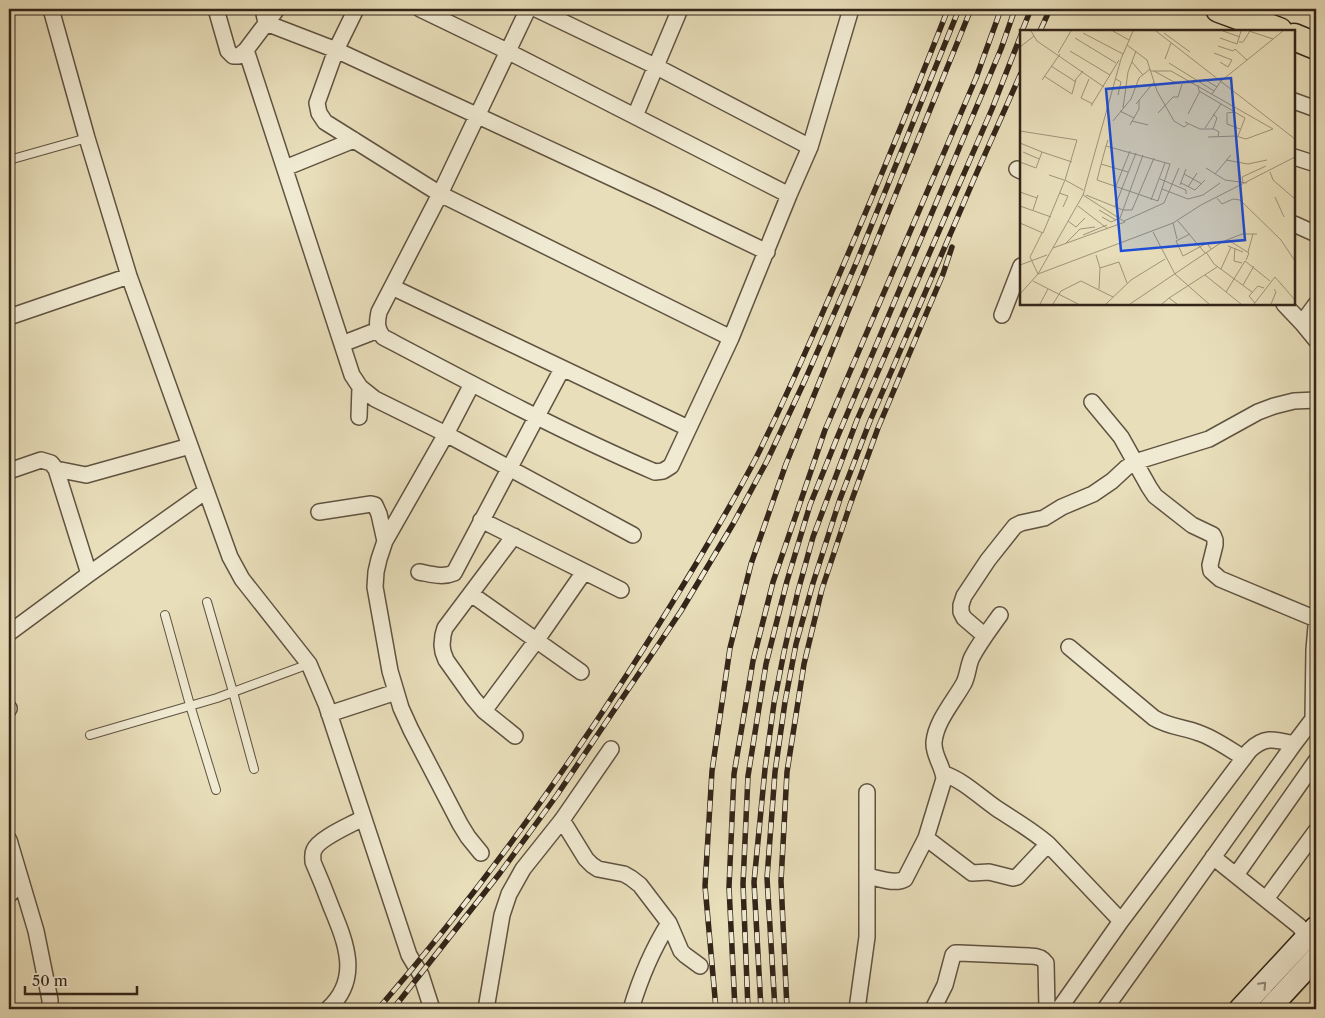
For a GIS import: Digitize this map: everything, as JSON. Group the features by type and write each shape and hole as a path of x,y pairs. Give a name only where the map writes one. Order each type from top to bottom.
{"highway":[{"path":"1219,9 1276,30"},
{"path":"1295,37 1316,46"}],"main road":[{"path":"1269,1009 1301,964 1313,937"},
{"path":"1240,1009 1301,964"}],"street":[{"path":"51,9 130,276 230,557 242,579 309,664 318,683 409,955 421,975 432,1009"},
{"path":"216,9 228,51 233,56 239,56 246,50 264,16 277,9"},
{"path":"356,9 336,50 317,103 319,113 325,122 440,194 731,338"},
{"path":"420,9 508,51 789,194"},
{"path":"528,9 440,194 379,312 376,322 378,330 383,337 536,417 654,472 663,471 671,466 731,338 810,147 851,9"},
{"path":"536,9 655,66 810,147"},
{"path":"635,116 680,9"},
{"path":"264,16 658,199 767,252"},
{"path":"246,50 352,375 360,387 375,399 446,434 633,535"},
{"path":"1295,100 1316,108"},
{"path":"285,168 354,140"},
{"path":"1295,157 1316,164"},
{"path":"1295,224 1316,234"},
{"path":"1002,314 1020,269"},
{"path":"9,317 130,276"},
{"path":"392,287 688,428"},
{"path":"1302,323 1316,304"},
{"path":"1285,305 1316,340"},
{"path":"342,344 378,330"},
{"path":"418,572 441,576 448,576 454,573 562,369"},
{"path":"472,384 385,541 379,558 375,587 390,670 401,708 460,824 481,854"},
{"path":"358,418 360,387"},
{"path":"985,636 964,618 961,612 961,605 964,596 988,560 1015,526 1021,522 1044,518 1062,507 1093,494 1135,462 1209,439 1258,412 1274,406 1294,401 1316,400"},
{"path":"1092,402 1121,437 1148,487 1155,496 1192,525 1213,535 1216,540 1210,565 1214,575 1316,619"},
{"path":"56,469 86,475 190,446"},
{"path":"9,471 41,460 51,463 56,469 89,574"},
{"path":"9,633 206,491"},
{"path":"319,512 375,505 385,541"},
{"path":"481,520 621,590"},
{"path":"514,536 446,628 442,645 446,660 484,711 515,736"},
{"path":"484,711 584,572"},
{"path":"471,594 581,672"},
{"path":"867,876 896,881 905,879 926,838 943,784 944,774 934,750 938,727 963,684 972,657 1000,615"},
{"path":"1105,1009 1315,716 1314,650 1316,626"},
{"path":"1069,647 1154,718 1169,726 1198,732 1244,758"},
{"path":"329,714 396,692"},
{"path":"1059,1009 1121,921 1256,743 1265,740 1276,740 1294,744"},
{"path":"486,1009 505,902 523,870 562,820 611,749"},
{"path":"1236,875 1316,761"},
{"path":"944,774 957,780 1048,844 1121,921"},
{"path":"858,1009 866,936 867,792"},
{"path":"328,1009 333,1005 346,982 348,952 312,855 314,848 320,841 363,818"},
{"path":"562,820 586,859 592,865 598,869 624,874 640,885 669,924 681,951 700,966"},
{"path":"1266,899 1316,831"},
{"path":"926,838 972,873 989,872 1013,878 1017,877 1048,844"},
{"path":"9,840 36,931 50,1000 50,1009"},
{"path":"1213,857 1313,937"},
{"path":"9,895 22,881"},
{"path":"631,1009 649,961 660,937 669,924"},
{"path":"933,1009 945,985 953,956 958,953 1037,956 1043,958 1046,963 1047,1009"}],"lane":[{"path":"9,160 88,138"},
{"path":"206,602 254,769"},
{"path":"165,615 216,790"},
{"path":"90,735 233,692 309,664"}],"railway":[{"path":"378,1009 445,928 540,803 662,620 726,513 756,458 809,343 904,120 948,9"},
{"path":"393,1009 500,873 557,795 681,611 733,524 767,461 805,380 857,261 959,9"},
{"path":"716,1009 705,886 712,771 730,648 751,564 786,464 971,9"},
{"path":"735,1009 729,887 734,774 753,661 773,582 825,430 976,78 1001,9"},
{"path":"748,1009 743,884 748,776 766,664 787,581 810,505 1001,49 1015,9"},
{"path":"1022,30 1031,9"},
{"path":"1040,30 1050,9"},
{"path":"761,1009 754,882 765,769 774,703 798,591 813,537 857,420 992,109 1020,38"},
{"path":"775,1009 767,878 775,772 796,644 840,499 870,421 1020,75"},
{"path":"787,1009 781,881 787,772 804,664 822,589 850,505 878,428 943,274 952,247"}]}
